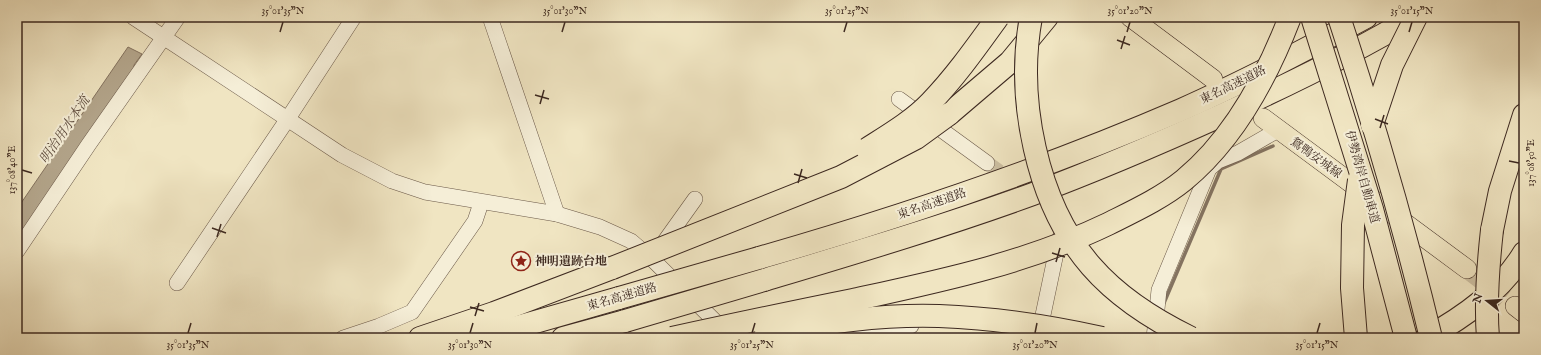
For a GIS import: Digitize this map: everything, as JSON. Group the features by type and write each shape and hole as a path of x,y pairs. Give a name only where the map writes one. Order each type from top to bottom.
{"highway":[{"path":"750,214 836,169 897,130 931,102 998,17"},
{"path":"1031,17 1026,59 1026,90 1030,125 1037,156 1050,197 1062,224 1076,247 1091,266 1113,287 1139,308 1190,338"},
{"path":"420,338 494,313 612,268 841,177 877,160 916,138 949,114 1010,62 1047,17"},
{"path":"672,338 976,273 1060,245 1141,208 1184,180 1215,151 1238,120 1260,83 1279,45 1290,17"},
{"name":"伊勢湾岸自動車道","path":"1312,17 1372,209 1406,338"},
{"path":"1339,17 1365,97 1396,203 1431,338"},
{"name":"東名高速道路","path":"479,338 850,232 1010,178 1095,146 1181,110 1242,82 1366,17"},
{"path":"1356,338 1352,288 1353,225 1360,173 1374,118 1392,65 1415,17"},
{"name":"東名高速道路","path":"563,338 764,280 954,221 1034,194 1141,151 1328,65 1415,17"},
{"path":"1488,338 1486,308 1487,268 1492,230 1500,190 1524,115"},
{"path":"1426,338 1472,310 1503,282 1524,253"},
{"path":"736,338 827,322 891,317 938,316 1028,324 1102,338"}],"main road":[{"path":"1130,17 1213,79"},
{"name":"鴛鴨安城線","path":"1263,118 1467,269"}],"street":[{"path":"17,251 162,37 178,17"},
{"path":"177,283 287,120 354,17"},
{"path":"490,17 557,214"},
{"path":"139,20 162,37 287,120 342,155 392,181 425,192 481,203 557,214 600,227 630,241 652,259 732,338"},
{"path":"899,99 987,163"},
{"path":"1154,338 1159,290 1209,169 1218,161 1238,153 1278,130"},
{"path":"652,259 696,199"},
{"path":"344,338 381,332 412,312 475,221 481,203"},
{"path":"797,338 820,334 941,324 1045,336 1060,237 1059,222"}],"shaded area":[{"name":"明治用水本流","path":"128,47 142,54 134,65 134,69 17,239 17,209"}],"waterway":[{"path":"1164,303 1221,169 1273,146"}],"tunnel":[{"path":"987,163 1036,199"},
{"path":"1467,269 1515,306"}],"place":[{"name":"神明遺跡台地","path":"521,261"}]}
